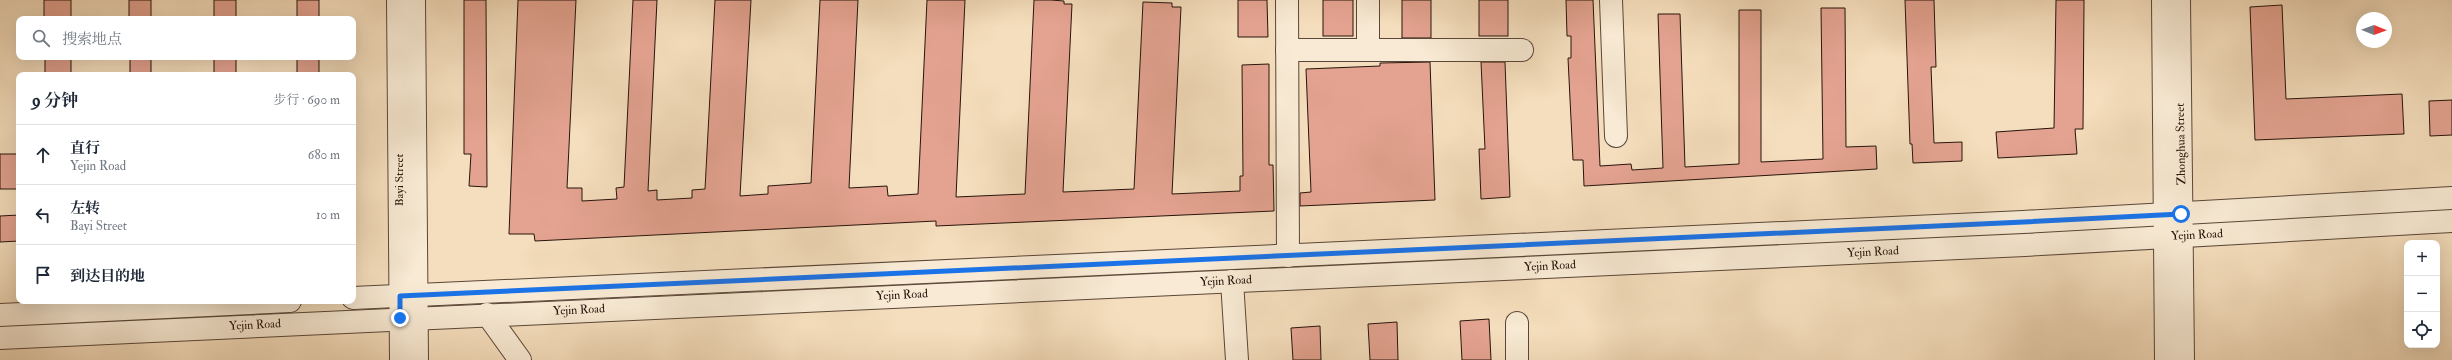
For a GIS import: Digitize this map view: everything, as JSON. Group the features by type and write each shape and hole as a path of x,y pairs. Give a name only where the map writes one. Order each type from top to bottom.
{"street":[{"name":"Bayi Street","path":"398,0 408,295"},
{"name":"Bayi Street","path":"400,360 408,318 414,0"},
{"path":"1287,0 1288,256"},
{"path":"1368,0 1368,50"},
{"path":"1611,0 1616,136"},
{"name":"Zhonghua Street","path":"2163,0 2173,214"},
{"name":"Zhonghua Street","path":"2166,360 2173,237 2179,0"},
{"path":"1287,50 1522,50"},
{"name":"Yejin Road","path":"356,298 2173,214 2452,198"},
{"name":"Yejin Road","path":"0,338 487,314 2173,237 2452,221"},
{"name":"Zhonghua Street","path":"2173,237 2183,360"},
{"path":"1232,281 1237,360"},
{"name":"Yejin Road","path":"0,315 228,304"},
{"path":"487,314 520,360"},
{"name":"Bayi Street","path":"408,318 417,360"},
{"path":"1517,323 1517,360"}],"building":[{"path":"44,0 71,0 71,16 44,16"},
{"path":"129,0 151,0 151,16 129,16"},
{"path":"214,0 236,0 236,16 214,16"},
{"path":"297,0 319,0 319,16 297,16"},
{"path":"464,0 486,0 487,187 469,186 471,154 464,154"},
{"path":"518,0 576,0 567,188 582,188 582,201 617,199 616,188 624,187 633,0 657,0 648,191 657,190 657,200 692,198 692,190 705,189 715,0 751,0 740,196 768,194 768,186 811,183 820,0 858,0 849,188 887,186 888,196 918,194 927,0 965,0 956,197 1025,194 1034,0 1051,0 1064,1 1064,4 1072,4 1063,192 1134,189 1143,2 1172,3 1172,7 1181,7 1172,194 1240,191 1240,176 1243,176 1242,65 1269,64 1269,165 1273,165 1274,211 936,226 936,221 535,241 534,234 509,234"},
{"path":"1238,0 1267,0 1268,37 1238,37"},
{"path":"1323,0 1353,0 1353,36 1323,36"},
{"path":"1402,0 1431,0 1431,38 1402,38"},
{"path":"1479,0 1508,0 1508,36 1479,36"},
{"path":"1566,0 1593,0 1600,166 1631,164 1632,170 1663,168 1658,14 1680,14 1685,167 1739,164 1739,10 1761,10 1761,162 1823,159 1821,8 1845,8 1846,147 1876,146 1877,169 1584,186 1583,160 1573,160 1568,58 1571,58 1571,36 1567,36"},
{"path":"1905,0 1934,0 1936,67 1931,67 1934,143 1962,142 1962,161 1913,163 1912,144 1910,144"},
{"path":"2056,0 2084,0 2083,129 2075,129 2077,154 1998,158 1996,132 2054,128"},
{"path":"2282,5 2286,99 2402,94 2404,134 2255,140 2250,7"},
{"path":"45,60 71,60 71,72 45,72"},
{"path":"130,60 151,60 151,72 130,72"},
{"path":"214,60 236,60 236,72 214,72"},
{"path":"297,60 319,60 319,72 297,72"},
{"path":"1430,62 1435,200 1300,206 1300,193 1311,192 1306,69 1380,66 1380,63"},
{"path":"1481,62 1505,62 1510,197 1481,199 1479,149 1485,149"},
{"path":"2452,100 2452,135 2430,136 2429,101"},
{"path":"0,154 16,154 16,189 0,189"},
{"path":"16,215 16,241 0,242 0,216"},
{"path":"1489,319 1491,360 1462,360 1460,321"},
{"path":"1397,322 1398,360 1370,360 1368,324"},
{"path":"1320,326 1321,360 1293,360 1291,328"}],"route":[{"path":"400,318 400,296 2181,214"}]}
